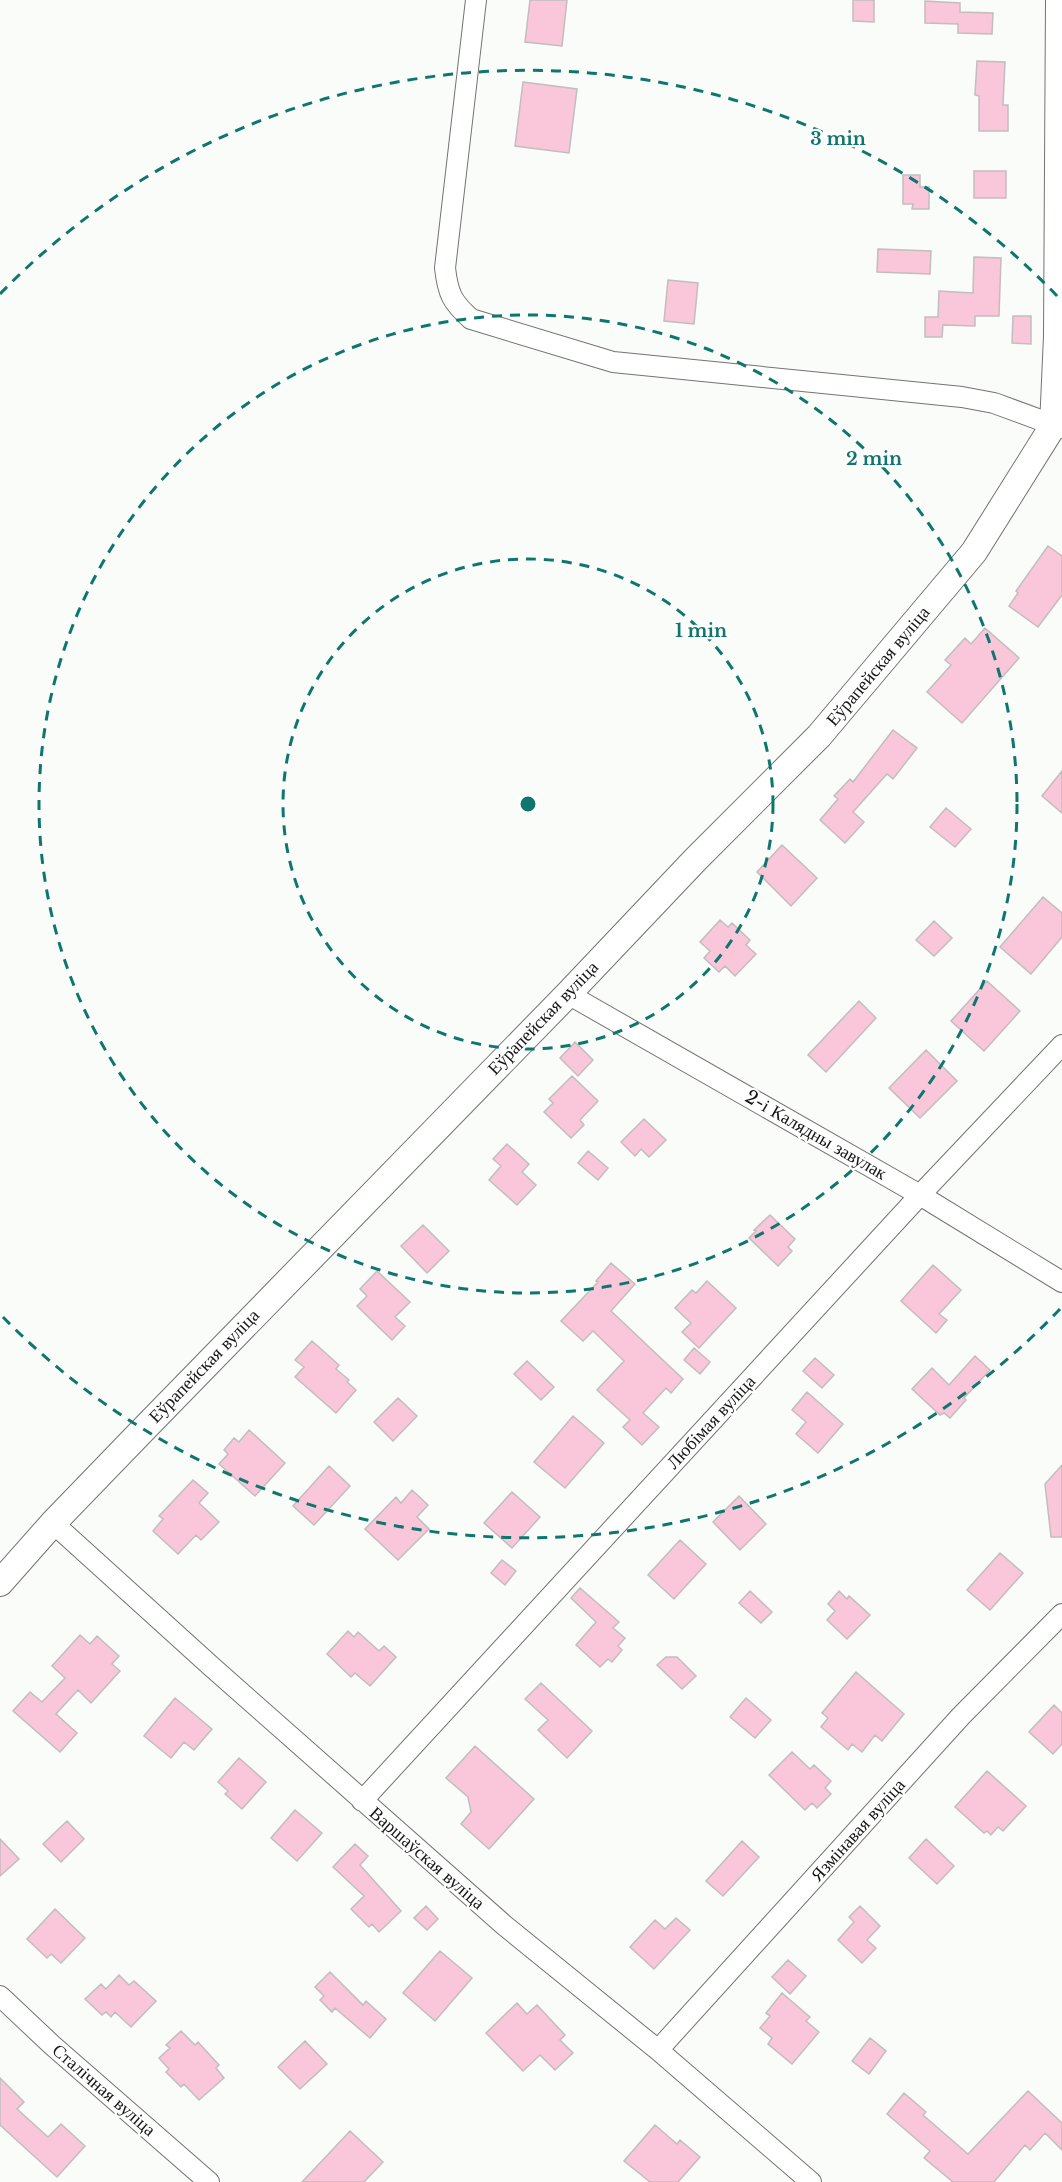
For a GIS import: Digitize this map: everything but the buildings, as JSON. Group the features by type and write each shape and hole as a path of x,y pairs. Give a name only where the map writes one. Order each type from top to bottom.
{"street":[{"path":"476,0 446,268 447,290 456,306 471,319 612,362 962,397 994,404 1058,427 1059,0"},
{"name":"Еўрапейская вуліца","path":"0,1584 53,1523 568,994 696,859 819,736 974,552 1058,427"},
{"name":"2-і Калядны завулак","path":"568,994 920,1195 1062,1282"},
{"name":"Любімая вуліца","path":"362,1801 920,1195 1062,1045"},
{"name":"Варшаўская вуліца","path":"53,1523 362,1801 504,1925 658,2050 811,2182"},
{"name":"Язмінавая вуліца","path":"658,2050 953,1725 1062,1614"},
{"name":"Сталічная вуліца","path":"0,1996 209,2182"}]}
